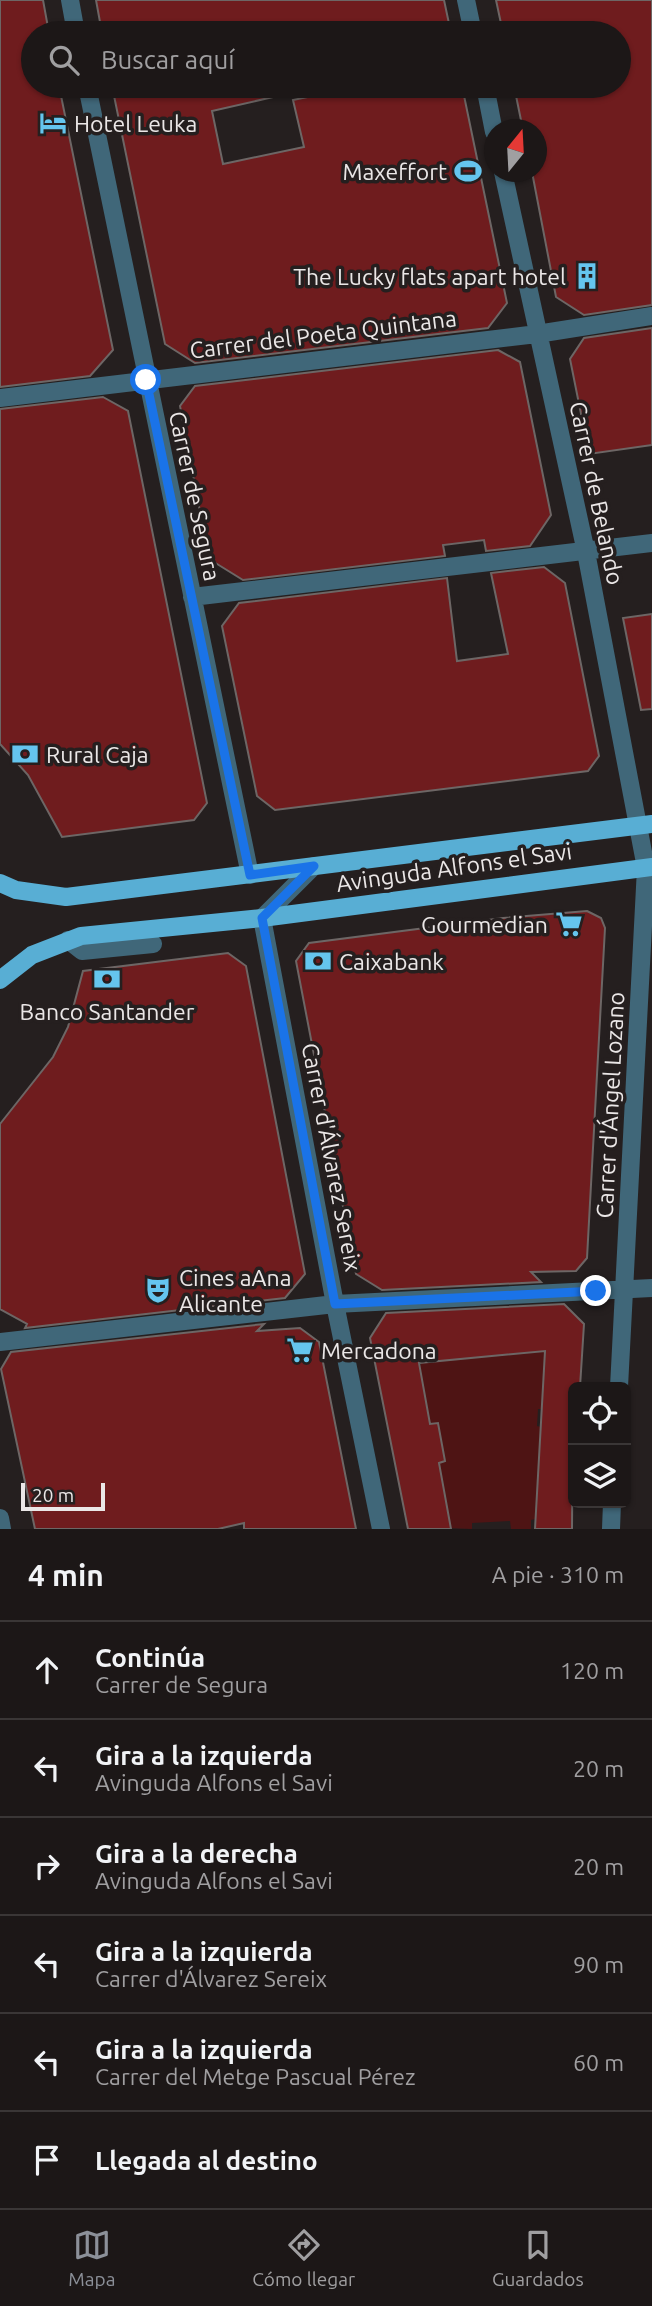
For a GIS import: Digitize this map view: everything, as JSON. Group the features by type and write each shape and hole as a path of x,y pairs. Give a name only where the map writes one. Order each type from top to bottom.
{"main road":[{"name":"Avinguda Alfons el Savi","path":"0,883 16,890 66,897 645,825"},
{"name":"Avinguda Alfons el Savi","path":"0,980 32,955 81,936 262,918 649,868"}],"street":[{"path":"70,0 74,21"},
{"path":"466,0 471,21"},
{"name":"Carrer de Segura","path":"89,98 250,875"},
{"path":"488,98 492,119"},
{"name":"Carrer de Belando","path":"505,182 645,825"},
{"name":"Carrer del Poeta Quintana","path":"0,398 537,334 652,316"},
{"path":"192,597 652,543"},
{"name":"Carrer d'Ángel Lozano","path":"619,1382 649,868 645,825"},
{"name":"Avinguda Alfons el Savi","path":"262,918 314,866"},
{"name":"Carrer d'Álvarez Sereix","path":"262,918 335,1304 381,1529"},
{"path":"68,940 82,951 153,944"},
{"path":"0,1342 335,1304 652,1288"},
{"path":"611,1529 612,1508"},
{"path":"0,1518 2,1529"}],"shaded area":[{"path":"545,1347 542,1409 538,1409 537,1426 541,1427 535,1519 531,1520 531,1529 511,1529 510,1521 472,1523 472,1529 447,1528 439,1463 445,1461 438,1423 430,1424 424,1390 416,1372 426,1356"}],"building":[{"path":"0,0 43,0 47,21 21,21 21,98 61,98 113,350 90,376 0,387"},
{"path":"96,0 444,0 448,21 100,21"},
{"path":"496,0 652,0 652,305 584,315 556,297 534,182 547,182 547,119 521,119 516,98 631,98 631,21 500,21"},
{"path":"114,98 269,98 212,111 223,164 304,147 293,100 464,98 507,303 488,328 195,363 165,344"},
{"path":"652,328 652,445 589,454 570,359 584,338"},
{"path":"498,350 520,362 551,515 530,546 486,551 484,540 443,545 445,556 243,580 209,559 180,406 195,386"},
{"path":"103,397 128,411 207,803 194,820 62,837 28,775 0,744 0,409"},
{"path":"544,567 565,583 599,756 588,771 275,810 257,796 222,626 239,603 447,578 457,661 508,654 491,573"},
{"path":"652,614 652,709 641,710 623,618"},
{"path":"587,911 601,918 605,928 587,1258 576,1271 531,1272 541,1282 382,1290 356,1274 296,961 309,943 503,918"},
{"path":"228,953 246,966 305,1274 285,1298 25,1328 27,1324 0,1309 0,1124 53,1057 68,1027 83,971"},
{"path":"564,1304 584,1324 580,1382 568,1382 568,1508 572,1508 572,1529 535,1529 545,1351 419,1363 430,1424 438,1423 445,1461 439,1463 451,1529 408,1529 370,1338 386,1313"},
{"path":"264,1324 257,1331 300,1328 319,1342 356,1529 244,1529 244,1523 218,1529 35,1529 1,1369 11,1352"}],"place":[{"name":"Hotel Leuka","path":"53,123"},
{"name":"Maxeffort","path":"468,171"},
{"name":"The Lucky flats apart hotel","path":"587,276"},
{"name":"Rural Caja","path":"25,754"},
{"name":"Gourmedian","path":"569,924"},
{"name":"Caixabank","path":"318,961"},
{"name":"Banco Santander","path":"107,979"},
{"name":"Cines aAna Alicante","path":"158,1290"},
{"name":"Mercadona","path":"300,1350"}],"route":[{"path":"146,380 250,875 314,866 285,892 262,918 335,1304 596,1291"}]}
